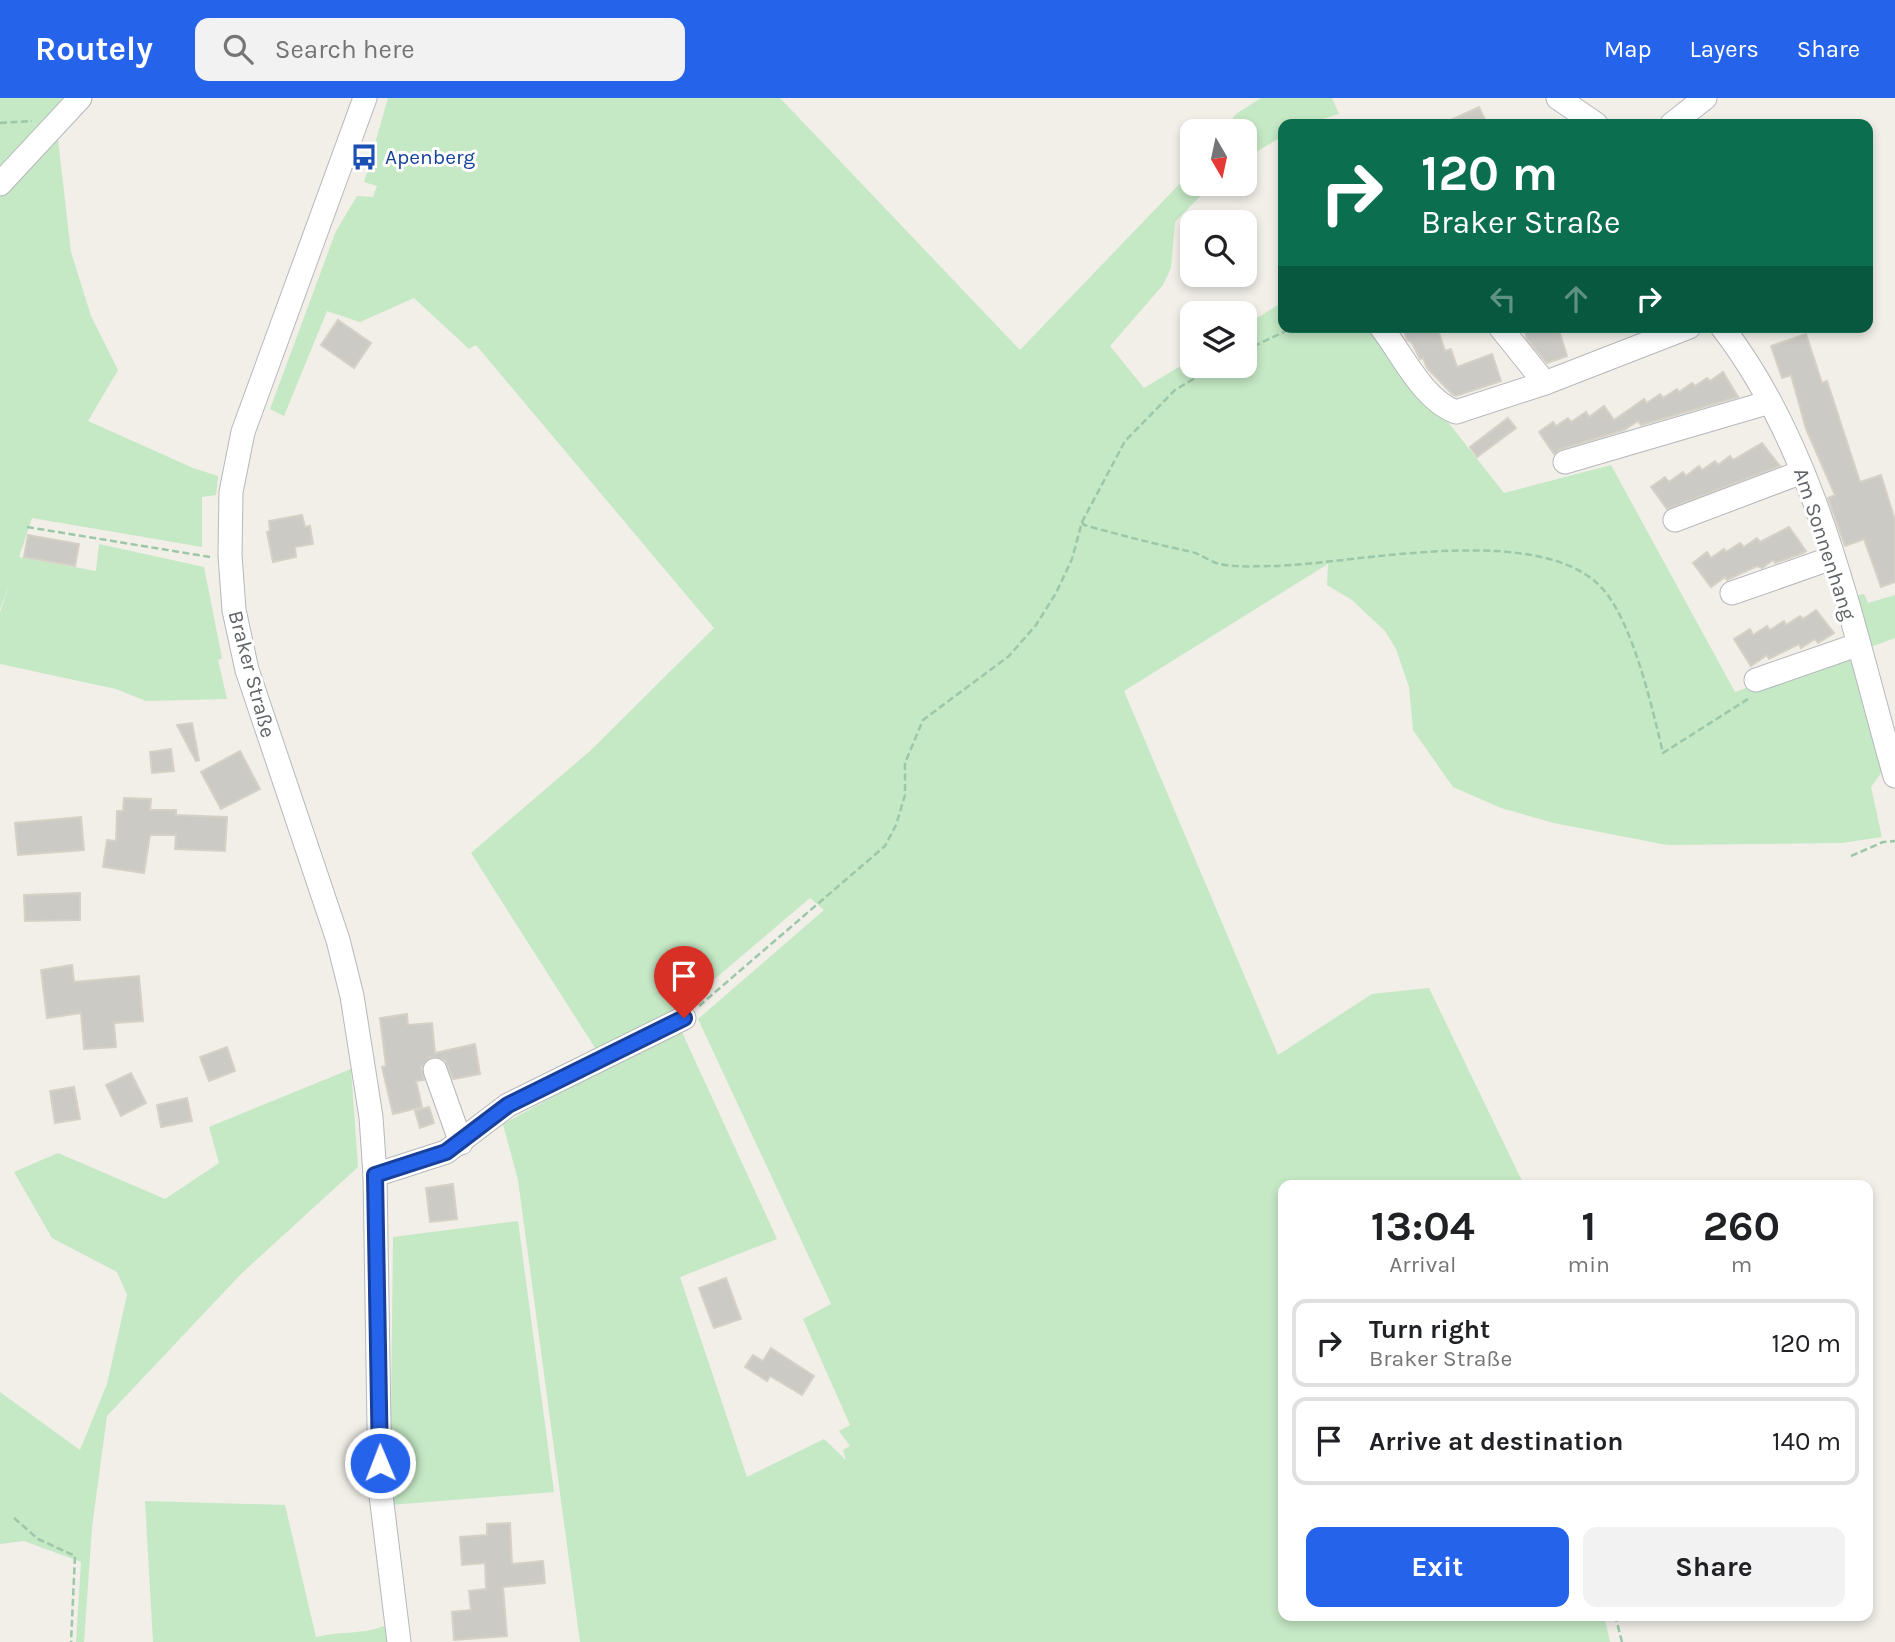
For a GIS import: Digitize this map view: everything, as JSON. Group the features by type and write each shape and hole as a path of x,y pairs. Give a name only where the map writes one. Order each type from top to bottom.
{"street":[{"path":"0,184 80,98"},
{"name":"Braker Straße","path":"365,98 243,432 232,492 230,560 234,610 247,670 338,940 371,1117 375,1175 380,1487 399,1642"},
{"path":"1558,98 1589,119"},
{"path":"1678,119 1705,98"},
{"path":"1386,333 1441,407 1456,412 1545,383 1674,333"},
{"path":"1505,333 1545,383"},
{"name":"Am Sonnenhang","path":"1727,333 1770,402 1802,472 1832,558 1895,776"},
{"path":"1565,462 1770,402"},
{"path":"1675,520 1802,472"},
{"path":"1732,593 1832,558"},
{"path":"1756,680 1857,645"},
{"path":"375,1175 446,1152 508,1105 684,1018"},
{"path":"435,1070 461,1143"}],"path":[{"path":"1257,345 1282,333"},
{"path":"684,1018 885,846 896,825 905,795 905,763 923,720 1009,656 1036,625 1056,593 1072,559 1082,522 1125,441 1175,390 1195,378"},
{"path":"1082,522 1084,525 1194,553 1218,564 1272,566 1328,563 1387,555 1521,551 1578,570 1606,592 1620,618 1649,695 1663,753 1744,703 1752,695 1756,680"},
{"path":"27,527 230,560"},
{"path":"1851,856 1883,842 1895,842"},
{"path":"14,1518 38,1539 75,1556 71,1642"},
{"path":"1617,1621 1622,1642"}],"green space":[{"path":"0,98 70,98 60,122 58,140 71,252 91,316 118,370 88,421 193,468 218,476 216,495 202,497 202,547 32,518 19,557 96,571 99,544 204,567 222,658 218,660 227,699 146,701 116,689 0,664 0,612 10,583 0,609"},
{"path":"388,98 780,98 1020,350 1180,183 1180,196 1200,196 1187,210 1180,210 1180,217 1175,222 1171,268 1163,285 1110,346 1144,388 1180,366 1180,378 1257,378 1257,318 1278,305 1278,333 1378,333 1504,493 1611,465 1735,692 1851,651 1884,769 1871,787 1882,837 1842,843 1667,845 1554,823 1501,808 1453,787 1413,730 1409,687 1396,649 1385,631 1352,600 1327,585 1328,564 1124,691 1278,1055 1372,994 1429,988 1522,1180 1278,1180 1278,1621 1605,1621 1610,1642 580,1642 518,1180 503,1124 680,1028 777,1239 680,1277 747,1477 824,1439 846,1460 843,1450 850,1446 839,1431 850,1425 803,1319 831,1304 698,1019 824,910 810,898 683,1006 597,1051 471,853 590,751 714,628 476,345 469,349 414,298 360,322 327,311 284,416 270,409 336,231 357,196 373,197 377,186 364,182"},
{"path":"1261,98 1332,98 1339,114 1323,119 1278,119 1278,139 1257,151 1257,119 1232,119"},
{"path":"1864,594 1868,603 1895,595 1895,638 1865,649 1848,598"},
{"path":"351,1069 358,1167 241,1274 107,1416 92,1527 84,1642 76,1642 81,1562 24,1541 0,1544 0,1392 80,1450 107,1384 127,1295 117,1272 52,1238 14,1172 58,1153 165,1199 219,1163 209,1127"},
{"path":"518,1221 554,1492 390,1505 393,1237"},
{"path":"145,1501 285,1505 316,1637 367,1631 384,1626 388,1642 153,1642"}],"building":[{"path":"1479,107 1485,119 1453,119"},
{"path":"338,320 371,343 354,368 321,345"},
{"path":"1405,333 1439,333 1445,351 1451,349 1457,367 1492,354 1501,381 1456,396 1427,368 1423,358 1420,359 1412,343 1407,340"},
{"path":"1526,333 1560,333 1567,356 1547,363 1527,339"},
{"path":"1806,334 1822,383 1827,381 1860,482 1881,475 1895,520 1895,582 1881,587 1864,539 1845,546 1828,498 1835,495 1806,429 1791,375 1782,378 1771,346"},
{"path":"1723,372 1738,397 1641,425 1638,421 1624,430 1561,449 1554,454 1539,432 1553,422 1556,426 1568,418 1571,422 1586,412 1589,417 1604,406 1614,420 1644,399 1647,403 1660,394 1663,398 1692,383 1695,386 1707,378 1710,381"},
{"path":"1508,418 1516,428 1477,457 1470,447"},
{"path":"1762,443 1780,466 1667,509 1651,487 1665,477 1669,482 1683,472 1686,476 1699,466 1702,470 1715,461 1718,465 1730,456 1733,460"},
{"path":"302,515 305,527 310,526 313,544 295,547 296,557 273,562 267,532 270,531 269,521"},
{"path":"1789,527 1806,551 1803,553 1775,563 1773,560 1762,568 1757,566 1727,580 1725,577 1711,587 1693,563 1707,552 1711,558 1724,549 1726,552 1740,543 1744,547 1757,538 1760,542"},
{"path":"28,535 79,544 75,566 24,557"},
{"path":"1816,610 1834,633 1818,643 1815,639 1801,648 1799,644 1769,659 1767,655 1751,666 1734,639 1750,629 1753,635 1767,626 1770,630 1784,621 1786,625 1800,616 1803,619"},
{"path":"192,723 199,760 196,761 177,725"},
{"path":"171,749 174,771 152,773 150,752"},
{"path":"240,751 260,789 221,809 201,772"},
{"path":"124,798 151,799 150,810 176,810 176,815 227,817 225,851 175,849 176,835 150,835 144,873 103,867 107,840 116,841 117,811 123,811"},
{"path":"81,817 84,850 18,855 15,823"},
{"path":"80,893 80,920 25,921 24,895"},
{"path":"72,965 74,982 139,976 143,1021 114,1023 116,1047 84,1049 81,1013 47,1018 41,970"},
{"path":"407,1014 408,1025 432,1023 435,1053 475,1044 480,1074 453,1079 445,1060 430,1057 421,1067 424,1080 416,1081 422,1107 393,1114 382,1067 386,1066 380,1018"},
{"path":"227,1047 235,1071 209,1081 200,1057"},
{"path":"131,1073 146,1103 121,1116 106,1085"},
{"path":"74,1087 80,1119 55,1123 50,1091"},
{"path":"187,1098 192,1121 161,1127 157,1105"},
{"path":"429,1107 434,1123 420,1128 415,1111"},
{"path":"453,1184 457,1219 430,1222 426,1188"},
{"path":"726,1278 741,1319 714,1328 699,1288"},
{"path":"771,1348 814,1376 802,1395 770,1376 767,1381 745,1367 753,1355 763,1361"},
{"path":"510,1523 512,1564 543,1561 545,1583 503,1587 507,1636 454,1640 452,1612 471,1610 469,1591 486,1589 485,1563 462,1565 460,1537 487,1535 487,1524"}],"place":[{"name":"Apenberg","path":"364,157"}],"route":[{"path":"380,1463 375,1175 396,1171 446,1152 508,1105 684,1018"}]}
